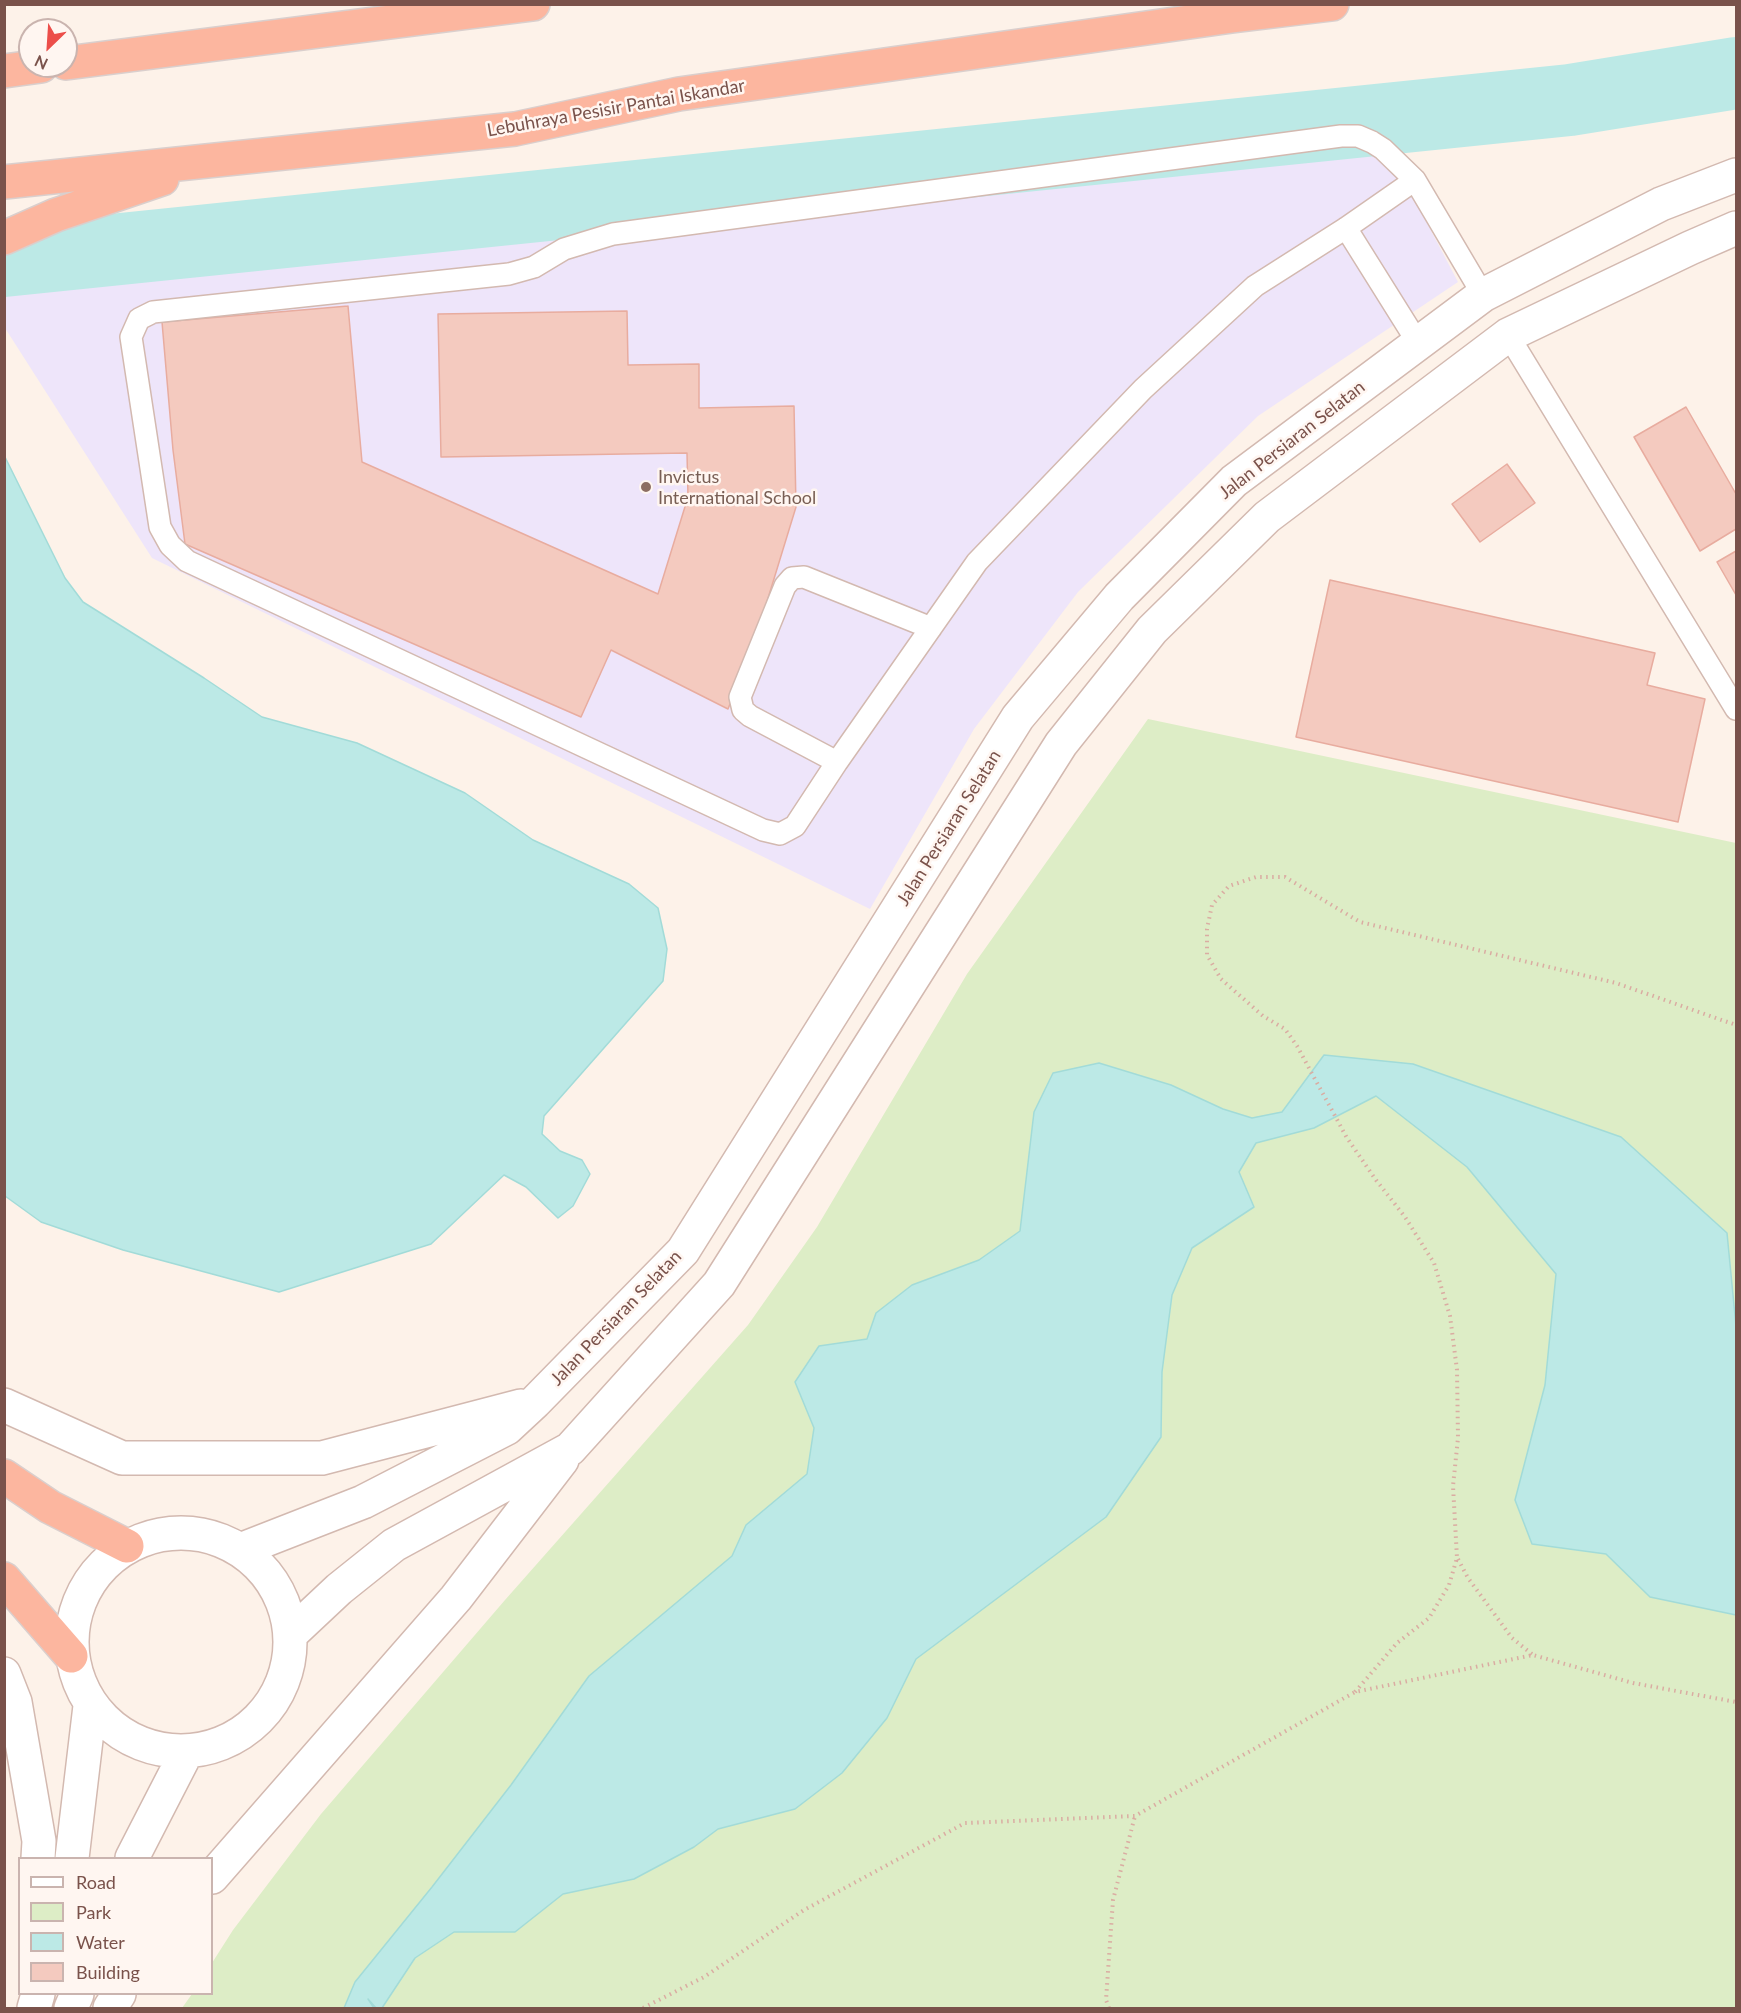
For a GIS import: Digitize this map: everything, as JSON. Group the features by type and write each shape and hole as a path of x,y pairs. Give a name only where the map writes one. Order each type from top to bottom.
{"highway":[{"path":"78,61 533,4"},
{"name":"Lebuhraya Pesisir Pantai Iskandar","path":"4,182 515,129 679,94 1332,4"},
{"path":"4,238 56,215 215,161"},
{"path":"4,1476 50,1507 127,1546"},
{"path":"4,1579 71,1656"}],"street":[{"name":"Jalan Persiaran Selatan","path":"240,1550 363,1502 507,1428 536,1402 683,1251 1018,717 1119,597 1234,481 1483,295 1661,204 1737,175"},
{"path":"213,1876 456,1598 570,1449 719,1284 1061,744 1152,630 1267,517 1508,335 1737,228"},
{"path":"4,1405 122,1458 322,1458 536,1402"},
{"path":"291,1634 339,1588 394,1545 570,1449"},
{"path":"72,1857 90,1706 71,1656 74,1612 94,1574 127,1546 164,1533 204,1535 240,1550 277,1588 291,1634 285,1681 263,1718 229,1743 186,1753 133,1742 90,1706"},
{"path":"4,1674 15,1702 39,1841 38,1857"},
{"path":"133,1857 186,1753"},
{"path":"110,2008 118,1995"}],"lane":[{"path":"1415,180 1346,228 1255,286 1143,389 977,562 795,826 780,834 763,830 187,561 171,545 160,527 131,337 140,319 153,312 509,274 534,267 564,249 613,234 1341,136 1358,136 1372,142 1383,149 1415,180 1483,295"},
{"path":"1346,228 1418,343"},
{"path":"1508,335 1704,659 1737,709"},
{"path":"837,762 742,710 740,697 785,586 792,578 804,577 931,628"}],"path":[{"path":"1355,1692 1397,1643 1429,1618 1449,1585 1457,1558 1453,1486 1458,1438 1457,1370 1450,1316 1434,1263 1405,1217 1347,1138 1298,1046 1285,1029 1263,1016 1221,979 1207,955 1207,929 1212,905 1230,886 1257,877 1285,877 1360,922 1616,983 1737,1025"},
{"path":"1457,1558 1468,1578 1512,1638 1533,1655 1633,1683 1737,1702"},
{"path":"643,2008 704,1977 804,1910 965,1823 1135,1816 1355,1692 1533,1655"},
{"path":"1109,2008 1106,2000 1113,1900 1135,1816"}],"shaded area":[{"name":"Invictus International School","path":"1373,120 1458,282 1258,416 1078,592 974,729 870,909 152,558 5,328 5,261"}],"green space":[{"path":"1148,719 1736,843 1736,2008 182,2008 191,1995 213,1995 213,1961 233,1930 321,1814 505,1600 748,1325 817,1227 967,974"}],"water":[{"path":"4,455 65,578 83,602 262,717 357,743 465,793 533,840 629,884 658,908 667,949 663,981 544,1116 542,1134 560,1151 582,1160 590,1174 573,1206 558,1218 526,1187 504,1175 431,1244 279,1292 123,1250 41,1222 5,1196"},
{"path":"1324,1055 1413,1064 1621,1137 1727,1233 1736,1326 1736,1615 1650,1597 1606,1554 1532,1544 1515,1500 1545,1385 1556,1274 1467,1167 1376,1096 1314,1128 1256,1143 1239,1172 1254,1207 1192,1248 1172,1295 1162,1372 1161,1437 1106,1517 916,1659 887,1718 842,1773 795,1809 718,1829 694,1847 634,1879 563,1894 515,1932 454,1932 415,1958 382,2008 376,2008 368,1999 374,2008 344,2008 355,1982 511,1785 589,1676 732,1556 746,1525 807,1474 814,1428 795,1382 819,1346 867,1339 876,1313 912,1285 979,1260 1020,1231 1034,1112 1053,1073 1099,1063 1171,1085 1223,1109 1252,1118 1282,1112"}],"building":[{"path":"348,306 362,462 658,594 688,497 687,453 441,457 438,314 627,311 628,365 699,364 699,408 794,406 796,507 754,644 728,709 611,650 581,717 185,544 173,450 162,322"},
{"path":"1686,407 1736,494 1736,529 1700,551 1634,437"},
{"path":"1507,464 1535,503 1480,542 1452,504"},
{"path":"1736,551 1736,595 1717,562"},
{"path":"1330,580 1655,653 1647,685 1705,699 1678,822 1296,737"}],"waterway":[{"path":"4,261 1570,100 1736,73"}],"place":[{"name":"Invictus International School","path":"646,487"}]}
